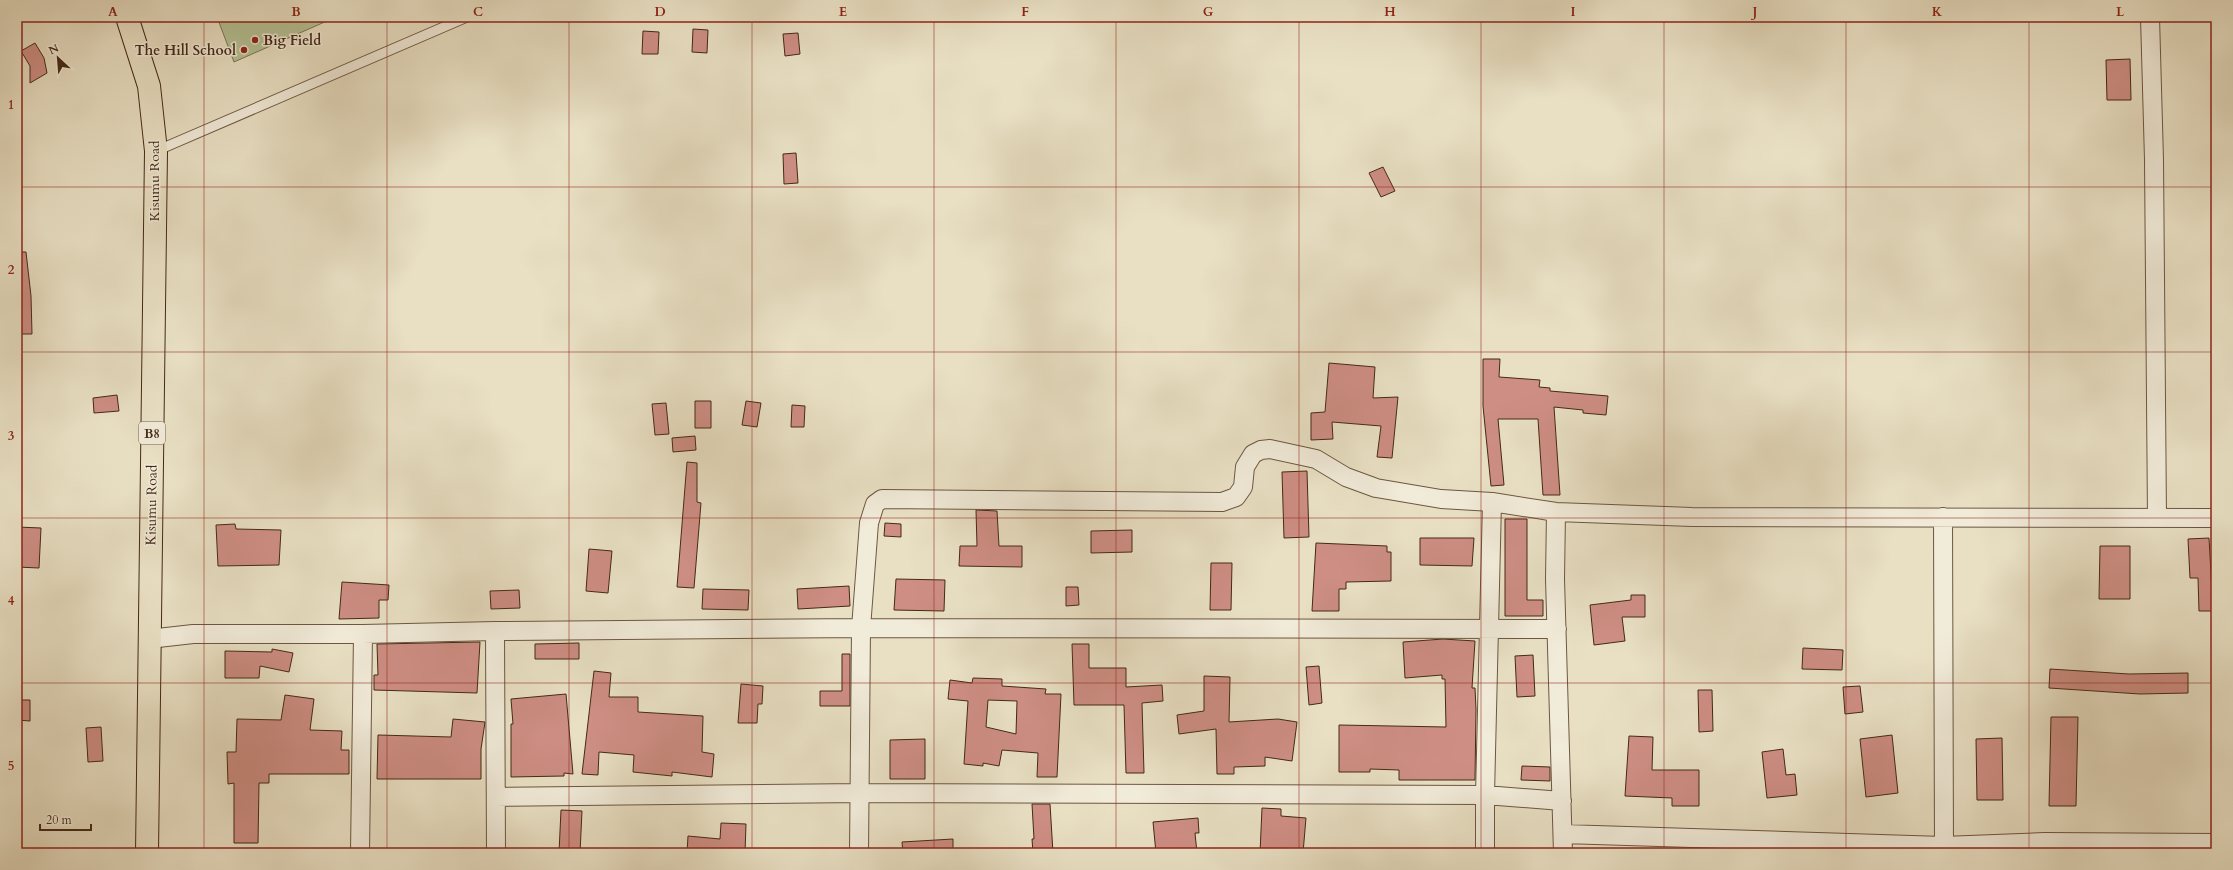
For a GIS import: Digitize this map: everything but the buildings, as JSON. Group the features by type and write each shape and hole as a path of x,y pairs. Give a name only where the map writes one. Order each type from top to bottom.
{"highway":[{"name":"Kisumu Road","path":"127,17 149,86 156,152 147,853"}],"street":[{"path":"2150,17 2154,160 2157,518"},
{"path":"859,853 861,792 861,628 869,523 876,504 882,499 1222,502 1236,498 1243,487 1245,467 1253,454 1261,450 1270,450 1316,460 1346,477 1376,488 1441,499 1492,502 1556,512 1692,517 2216,518"},
{"path":"1485,853 1488,629 1492,502"},
{"path":"1556,512 1557,629 1563,853"},
{"path":"1943,517 1944,849"},
{"path":"149,639 193,634 364,634 495,631 861,628 1557,629"},
{"path":"495,631 496,853"},
{"path":"360,853 364,634"},
{"path":"496,797 861,792 1485,795 1562,801"},
{"path":"1563,834 1944,849 2045,842 2216,843"}],"lane":[{"path":"156,152 467,17"}],"green space":[{"name":"Big Field","path":"217,17 336,17 234,62"}],"place":[{"name":"Big Field","path":"255,40"},
{"name":"The Hill School","path":"244,50"}]}
